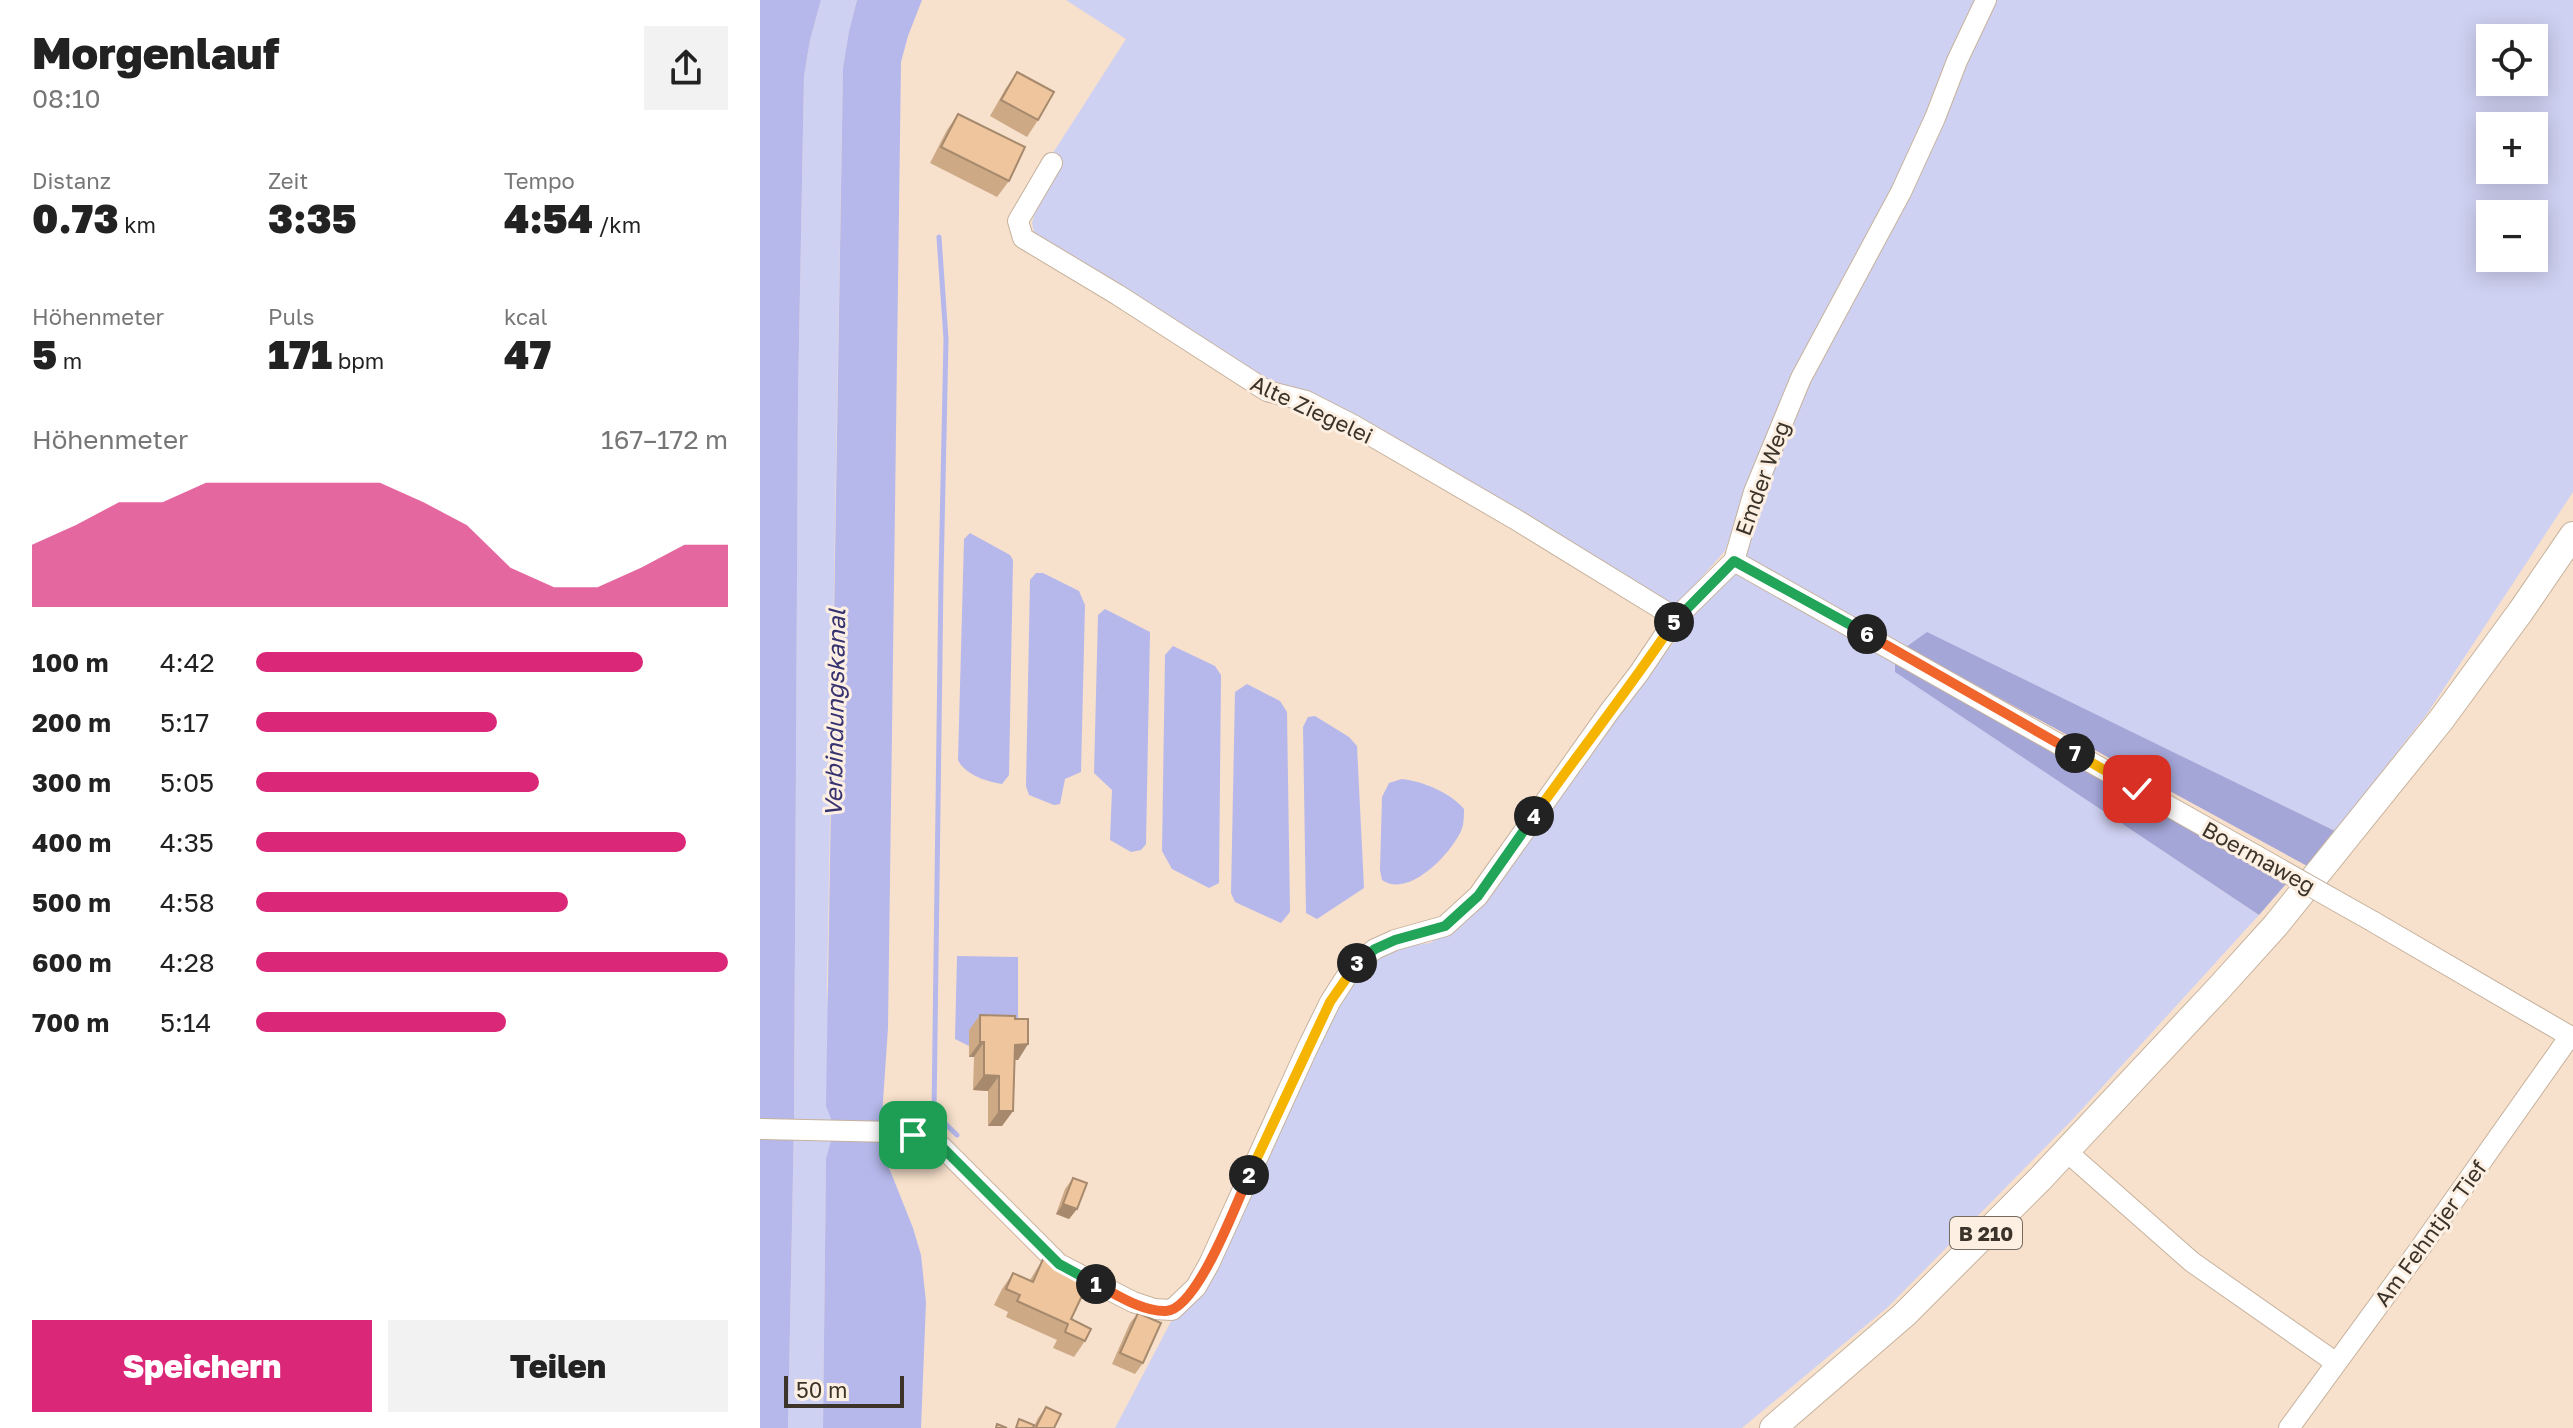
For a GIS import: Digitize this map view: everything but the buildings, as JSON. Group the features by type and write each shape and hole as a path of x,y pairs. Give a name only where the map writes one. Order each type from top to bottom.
{"main road":[{"name":"B 210","path":"1773,1428 1904,1315 2040,1179 2276,925 2441,720 2573,535"}],"street":[{"name":"Emder Weg","path":"760,1129 888,1132 913,1135 942,1147 1052,1257 1070,1271 1154,1309 1164,1311 1178,1306 1196,1287 1209,1264 1307,1049 1348,974 1375,949 1445,926 1478,896 1676,618 1734,561 1754,492 1801,378 1901,192 1986,0"},
{"name":"Alte Ziegelei","path":"1052,163 1018,221 1023,238 1267,391 1306,401 1353,425 1515,519 1676,618"},
{"name":"Boermaweg","path":"1734,561 2572,1037"},
{"name":"Am Fehntjer Tief","path":"2289,1428 2572,1037"},
{"path":"2066,1151 2192,1262 2335,1362"}],"shaded area":[{"path":"821,0 857,0 843,68 827,987 834,1136 826,1159 823,1428 788,1428 804,76"},
{"path":"1066,0 1979,0 1929,116 1766,440 1725,551 1675,607 1269,384 1035,237 1032,223 1051,156 1126,39"},
{"path":"1994,0 2573,0 2573,492 2427,714 2335,831 1927,633 1906,647 1744,556 1805,382"},
{"path":"1731,566 1895,660 1896,672 2259,915 2073,1119 1888,1307 1742,1428 1115,1428 1351,979 1374,959 1399,947 1430,943 1463,923"},
{"path":"1927,632 2335,831 2309,867 1906,647"},
{"path":"1895,660 2286,884 2259,915 1895,672"}],"water":[{"path":"760,0 821,0 804,76 788,1428 760,1428"},
{"name":"Verbindungskanal","path":"857,0 922,0 901,62 888,1028 880,1145 921,1255 926,1302 921,1428 823,1428 826,1159 833,1133 826,1106 843,68"},
{"path":"970,533 1010,555 1013,560 1009,775 1002,784 971,773 958,760 964,539"},
{"path":"1036,573 1043,573 1079,591 1085,605 1081,772 1065,779 1060,804 1054,805 1029,795 1026,786 1030,580"},
{"path":"1105,609 1150,632 1146,844 1141,850 1131,852 1110,840 1112,790 1094,773 1098,615"},
{"path":"1173,646 1215,666 1221,675 1219,883 1209,888 1172,869 1162,851 1165,655"},
{"path":"1247,684 1280,701 1287,712 1290,912 1281,923 1235,902 1231,893 1235,692"},
{"path":"1315,716 1349,737 1357,746 1364,888 1317,919 1306,913 1303,727 1308,717"},
{"path":"1402,779 1427,785 1452,798 1464,809 1464,819 1459,835 1436,864 1415,879 1392,884 1382,880 1380,870 1382,797 1389,783"},
{"path":"957,956 1018,957 1018,1035 970,1030 969,1046 955,1039"}],"waterway":[{"path":"939,237 946,339 934,1113 957,1135"}],"route":[{"path":"913,1135 942,1147 1059,1264 1133,1302 1164,1311 1178,1306 1196,1287 1209,1264 1280,1104 1330,1002 1348,974 1375,949 1445,926 1478,896 1676,618 1734,561 2137,789"}]}
